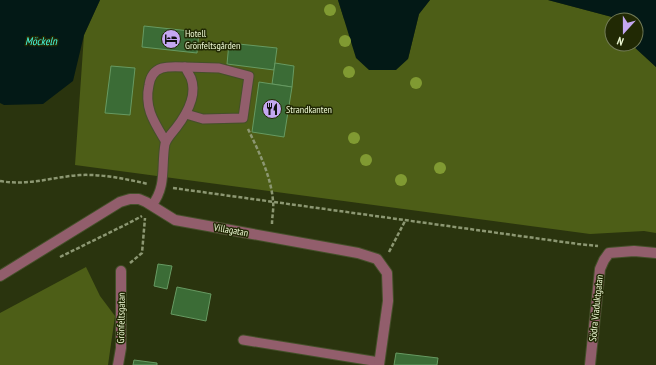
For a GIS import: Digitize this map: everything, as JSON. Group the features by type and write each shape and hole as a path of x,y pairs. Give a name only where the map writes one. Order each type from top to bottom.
{"street":[{"name":"Villagatan","path":"0,276 120,202 130,199 138,199 152,205 175,220 358,253 377,259 382,266"},
{"name":"Södra Viaduktgatan","path":"590,365 600,269 604,260 609,253 634,251 656,253"},
{"path":"379,364 388,301 387,273 382,266"},
{"name":"Grönfeltsgatan","path":"118,365 121,348 122,271"}],"lane":[{"path":"166,142 153,121 147,102 150,76 156,70 168,66 219,68 249,76 243,118 203,118 186,114"},
{"path":"152,205 159,195 162,186 166,142 186,114 193,91 191,79 185,67"},
{"path":"243,340 379,364"}],"path":[{"path":"243,118 263,161 270,185 273,202 271,237"},
{"path":"0,181 27,182 90,175 118,178 273,202 593,246"},
{"path":"55,259 127,224 145,213 142,253 122,271"},
{"path":"382,266 405,220"}],"green space":[{"path":"100,0 338,0 344,19 408,59 419,14 430,0 548,0 604,15 604,52 640,52 656,67 656,233 644,231 590,234 75,165 84,35"},
{"path":"86,267 100,296 115,316 108,365 0,365 0,313"}],"water":[{"name":"Möckeln","path":"0,0 100,0 84,35 73,81 43,104 4,105 0,103"},
{"path":"338,0 430,0 419,14 408,59 396,70 369,70 356,58"},
{"path":"548,0 656,0 656,67 640,52 644,52 644,12 604,12 604,15"}],"building":[{"name":"Hotell Grönfeltsgården","path":"144,26 199,32 197,53 142,47"},
{"path":"229,43 277,48 274,70 227,64"},
{"path":"275,63 294,66 292,87 272,84"},
{"path":"111,66 135,68 130,115 105,113"},
{"name":"Strandkanten","path":"259,82 292,87 284,137 252,132"},
{"path":"158,264 172,266 167,289 154,286"},
{"path":"177,287 211,294 206,321 171,314"},
{"path":"396,353 438,358 437,365 394,365"},
{"path":"134,360 157,363 157,365 133,365"}],"place":[{"name":"Hotell Grönfeltsgården","path":"171,39"},
{"name":"Strandkanten","path":"272,109"}]}
